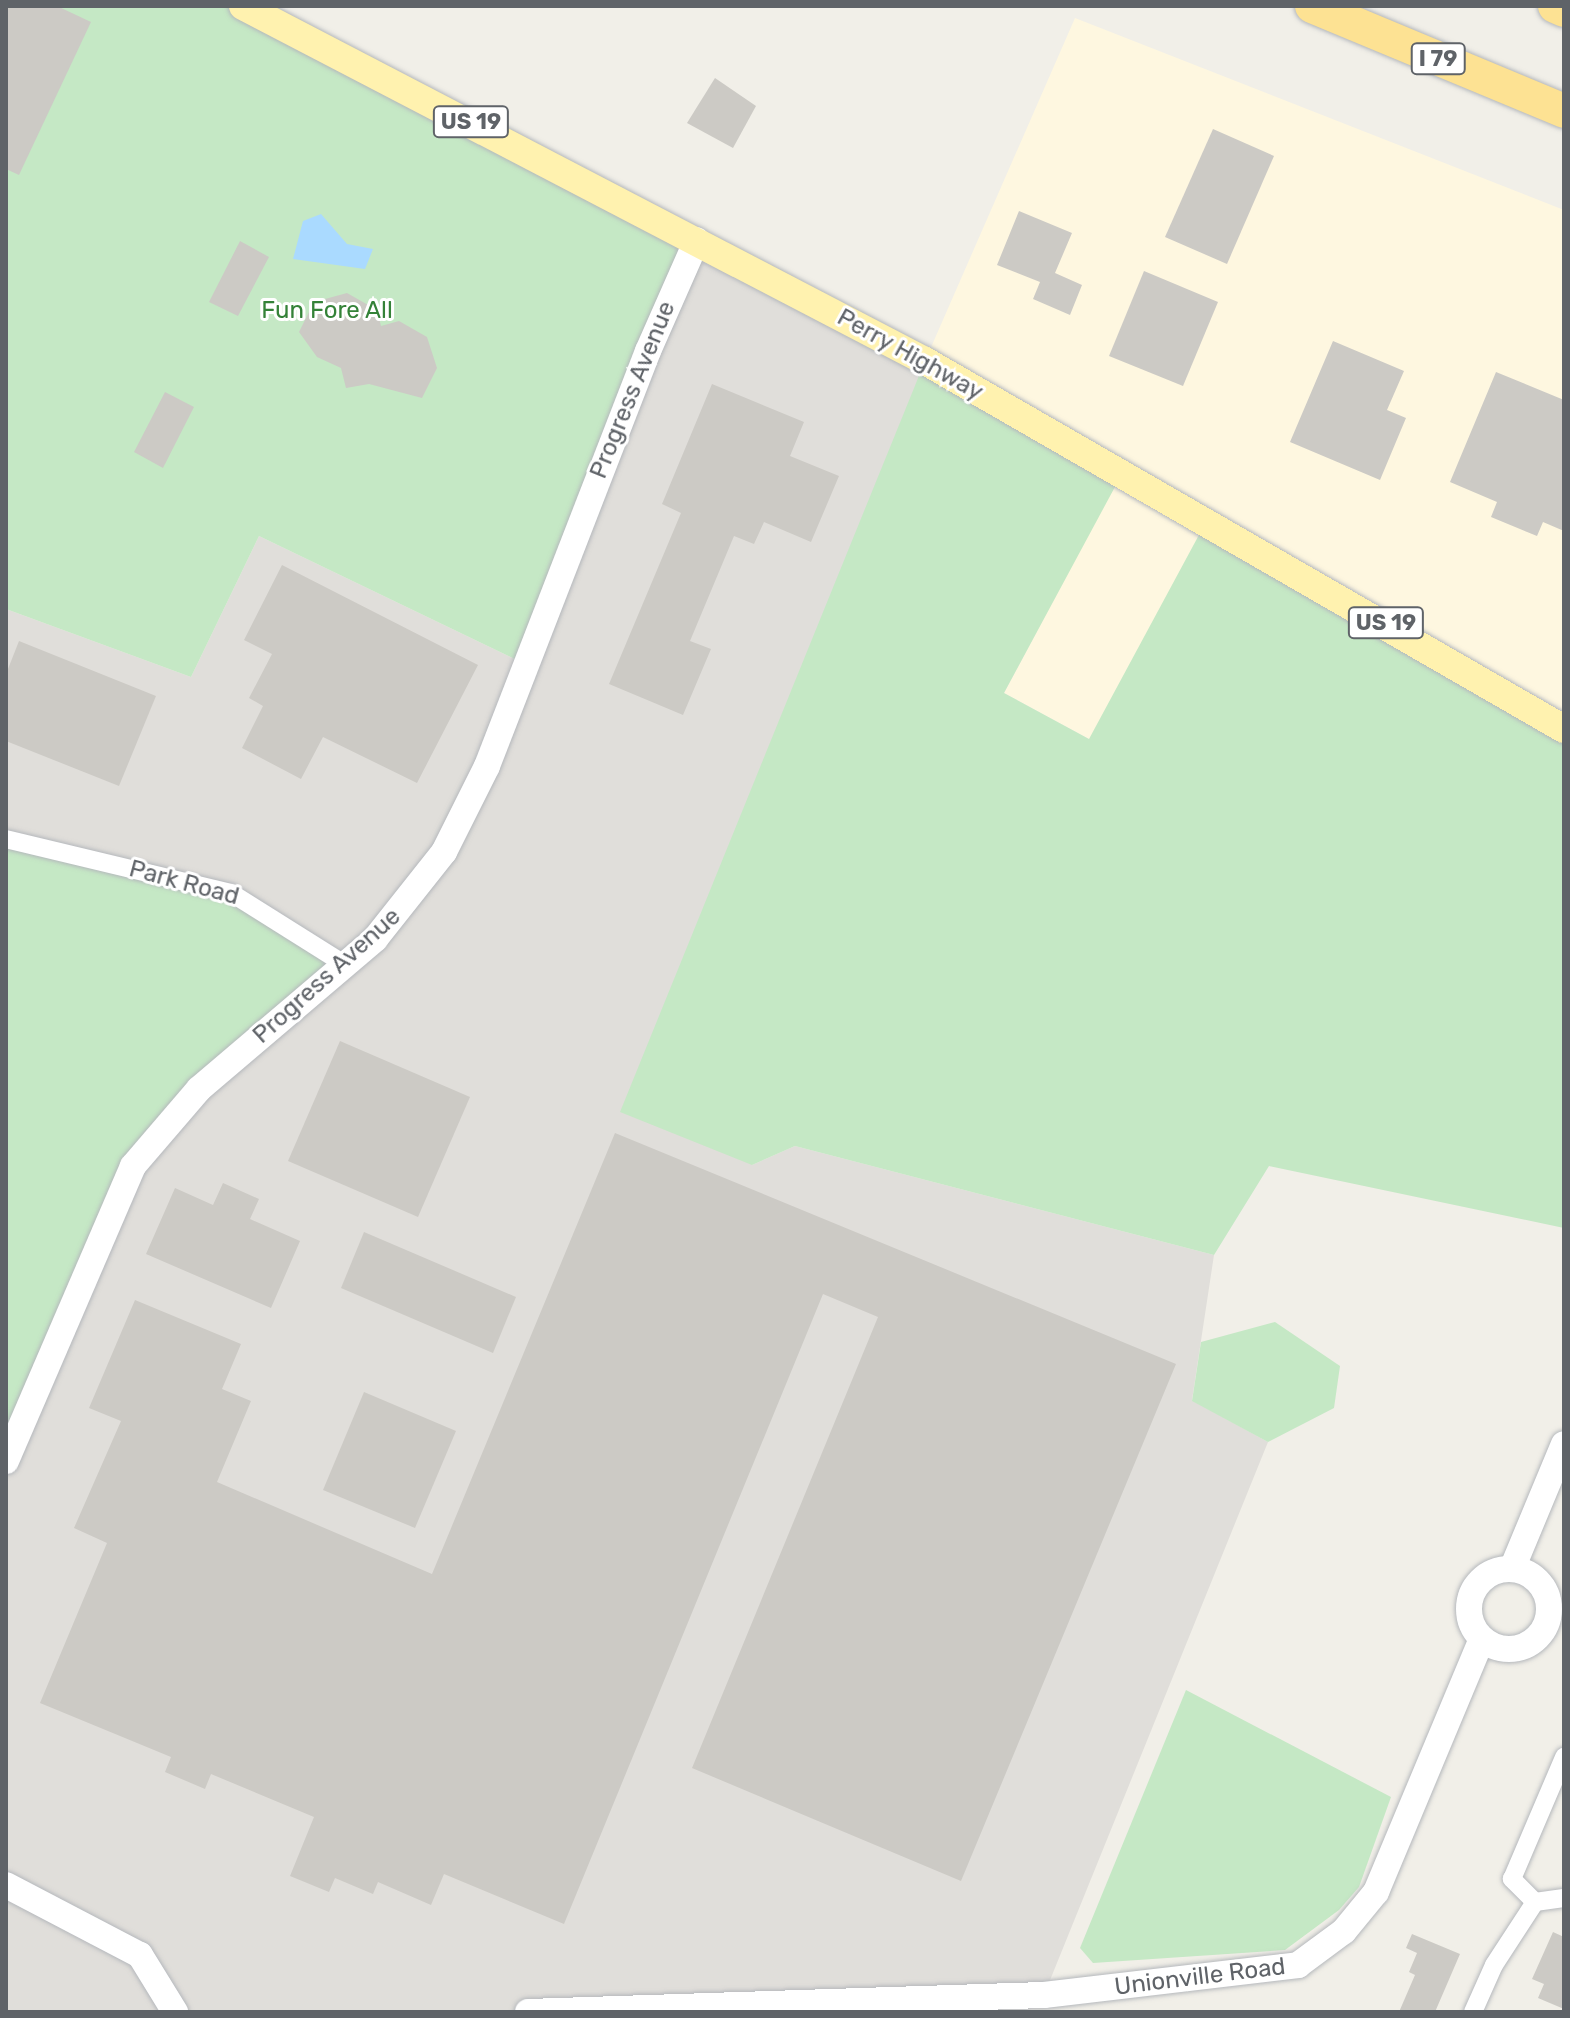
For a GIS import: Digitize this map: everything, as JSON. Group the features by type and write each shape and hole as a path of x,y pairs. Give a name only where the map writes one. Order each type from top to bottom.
{"highway":[{"name":"I 79","path":"1312,6 1564,111"},
{"path":"1555,6 1564,10"}],"main road":[{"name":"Perry Highway","path":"243,6 697,240 1148,486 1564,729"}],"street":[{"name":"Progress Avenue","path":"6,1461 133,1166 190,1098 346,965 429,875 474,795 697,240"},
{"name":"Park Road","path":"6,839 231,893 346,965"},
{"path":"1512,1569 1564,1444"},
{"path":"1512,1569 1543,1587 1556,1612 1527,1644 1500,1648 1482,1639 1471,1623 1470,1598 1485,1576 1512,1569"},
{"name":"Unionville Road","path":"528,2012 1044,1995 1298,1965 1344,1931 1376,1892 1482,1639"},
{"path":"1535,1902 1512,1879 1564,1757"},
{"path":"6,1885 133,1950 158,1978 175,2012"},
{"path":"1473,2012 1494,1965 1535,1902 1564,1898"}],"shaded area":[{"path":"1075,18 1564,210 1564,729 1089,739 1004,693 1122,472 925,361"},
{"path":"697,240 925,361 752,1165 795,1146 1214,1255 1192,1400 1268,1442 1044,1995 528,2012 7,2012 6,609 191,677 259,536 525,664"}],"green space":[{"name":"Fun Fore All","path":"6,6 243,6 697,240 525,664 259,536 191,677 6,609"},
{"path":"925,361 1123,472 1004,693 1089,739 1207,520 1564,729 1564,1228 1269,1166 1214,1255 795,1146 752,1165 620,1112"},
{"path":"6,839 215,889 346,965 148,1145 6,1461"},
{"path":"1275,1322 1340,1366 1334,1408 1268,1442 1192,1401 1201,1342"},
{"path":"1186,1690 1391,1797 1359,1887 1339,1910 1285,1950 1093,1963 1080,1948"}],"water":[{"path":"321,214 347,244 373,249 365,269 293,259 303,221"}],"building":[{"path":"6,6 57,6 91,22 19,175 6,169"},
{"path":"715,78 756,106 733,148 687,123"},
{"path":"1213,129 1274,156 1227,264 1165,237"},
{"path":"1019,211 1072,233 1055,273 1082,285 1070,315 1033,299 1040,282 997,265"},
{"path":"240,241 269,257 238,316 209,302"},
{"path":"1144,271 1218,302 1183,386 1109,356"},
{"path":"347,293 377,310 381,326 399,321 427,337 437,368 422,398 369,384 346,388 341,368 317,357 299,332 314,302"},
{"path":"1333,341 1404,371 1387,410 1406,418 1380,480 1290,442"},
{"path":"1496,372 1564,400 1564,531 1543,522 1537,536 1491,517 1497,502 1450,482"},
{"path":"712,384 804,422 790,456 839,476 811,542 764,522 754,544 734,536 690,641 711,649 683,715 609,684 681,513 662,504"},
{"path":"165,392 194,407 163,468 134,452"},
{"path":"282,565 478,665 417,783 323,737 301,779 242,748 263,706 249,698 272,654 244,640"},
{"path":"19,641 156,696 119,786 6,741 6,674"},
{"path":"340,1041 470,1097 418,1217 288,1161"},
{"path":"615,1133 1176,1364 961,1881 692,1768 878,1317 823,1294 564,1924 444,1874 431,1905 378,1882 373,1894 335,1878 329,1892 290,1876 314,1817 211,1774 205,1789 165,1772 171,1757 40,1703 107,1543 74,1528 121,1421 89,1408 135,1300 241,1344 222,1389 251,1401 217,1482 432,1574"},
{"path":"223,1183 259,1199 250,1219 300,1241 271,1308 146,1254 175,1188 213,1205"},
{"path":"364,1232 516,1297 493,1353 341,1288"},
{"path":"364,1392 456,1431 415,1528 323,1490"},
{"path":"1553,1932 1564,1937 1564,2009 1538,1998 1544,1984 1532,1979"},
{"path":"1412,1934 1460,1954 1435,2012 1399,2012 1415,1975 1409,1972 1417,1953 1406,1948"}]}
